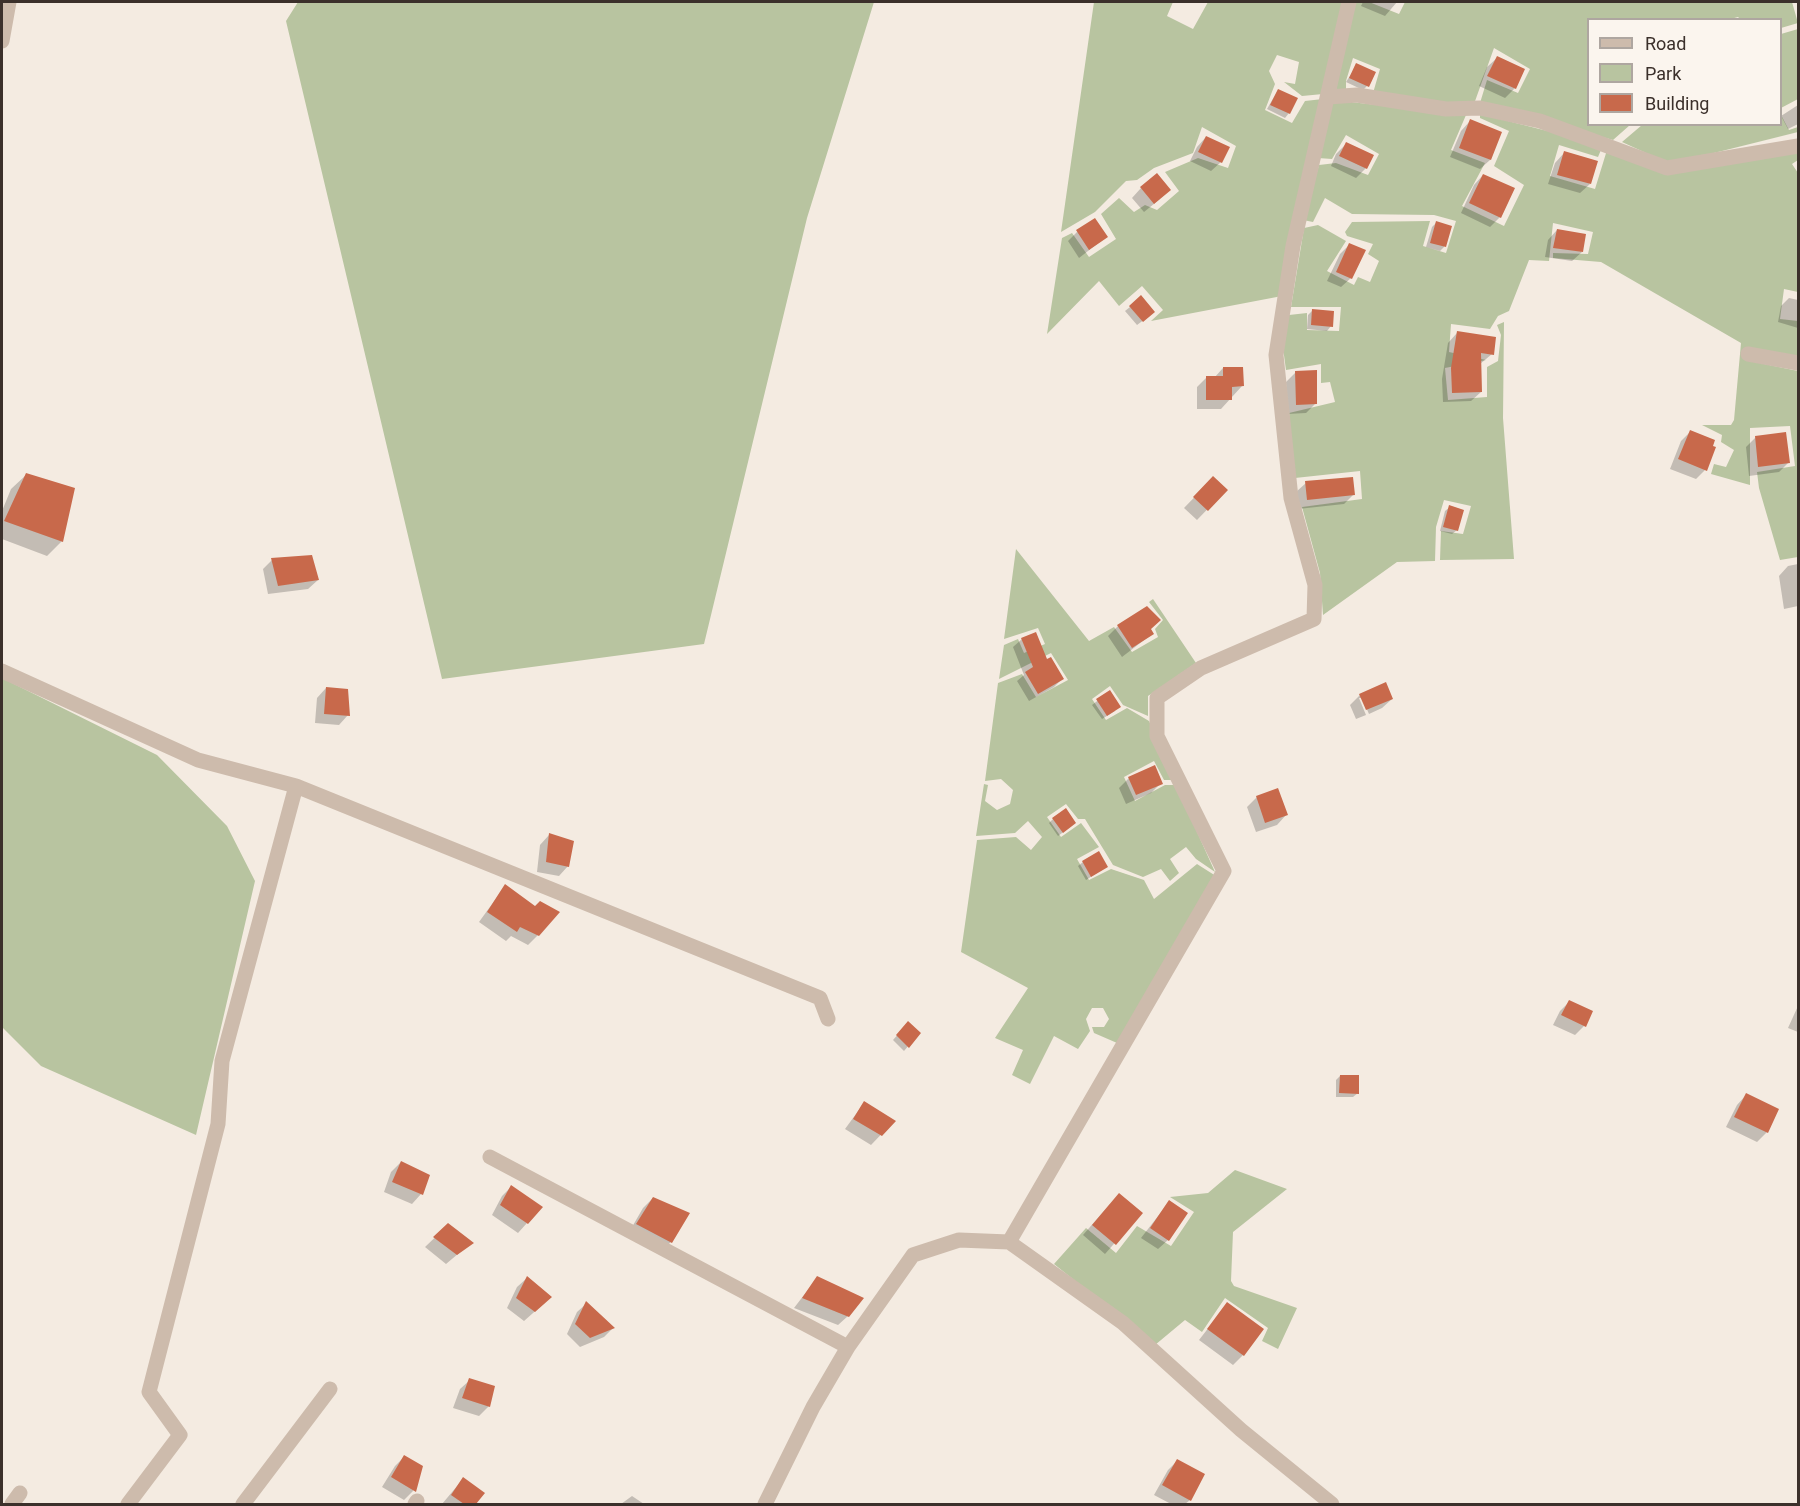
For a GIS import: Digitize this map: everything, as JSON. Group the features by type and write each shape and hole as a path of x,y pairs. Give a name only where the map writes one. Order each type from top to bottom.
{"street":[{"path":"2,41 9,2"},
{"path":"1009,1242 1224,872 1157,736 1157,698 1201,668 1314,619 1315,585 1291,498 1276,355 1293,246 1349,2"},
{"path":"1328,97 1357,95 1446,109 1480,108 1540,121 1667,168 1798,146"},
{"path":"1748,354 1798,363"},
{"path":"2,671 198,760 296,786 820,998 828,1019"},
{"path":"129,1504 180,1435 149,1392 218,1124 222,1061 296,786"},
{"path":"490,1157 848,1347"},
{"path":"765,1504 813,1407 848,1347 913,1255 959,1240 1009,1242 1123,1323 1241,1430 1332,1504"},
{"path":"243,1504 330,1389"}],"green space":[{"path":"298,2 874,2 807,218 704,644 442,679 286,21"},
{"path":"1094,2 1173,2 1167,16 1193,29 1208,2 1342,2 1323,94 1302,96 1284,82 1295,84 1299,62 1277,55 1269,71 1275,84 1265,110 1292,123 1305,101 1323,99 1282,296 1151,321 1163,310 1142,286 1119,306 1099,281 1047,334 1062,238 1072,233 1089,257 1116,239 1101,214 1119,198 1134,212 1145,205 1157,210 1179,191 1165,172 1198,158 1228,168 1236,146 1202,127 1193,153 1154,168 1137,180 1126,181 1095,212 1061,232"},
{"path":"1354,2 1369,2 1399,14 1405,2 1792,2 1798,23 1782,28 1782,18 1587,18 1587,126 1629,126 1613,140 1480,103 1487,80 1518,93 1530,69 1494,48 1474,104 1447,105 1373,93 1380,69 1353,58 1346,81 1346,93 1333,91"},
{"path":"1798,29 1798,99 1782,107 1782,34"},
{"path":"1333,100 1466,115 1451,150 1485,163 1462,206 1504,226 1524,185 1494,166 1509,131 1480,118 1480,114 1603,145 1598,157 1559,145 1550,176 1595,189 1607,150 1665,174 1798,142 1798,160 1792,164 1798,173 1798,292 1784,289 1780,319 1798,321 1798,360 1745,360 1798,371 1798,557 1780,560 1759,488 1757,472 1795,466 1790,426 1750,428 1750,485 1711,474 1714,464 1726,467 1734,450 1721,442 1722,435 1702,425 1731,425 1734,420 1741,343 1601,262 1553,258 1553,253 1588,254 1593,232 1553,223 1549,261 1529,260 1509,311 1498,316 1490,329 1451,324 1449,352 1486,360 1445,368 1448,400 1487,397 1487,367 1498,361 1501,335 1497,325 1504,322 1503,418 1514,559 1440,560 1441,531 1463,534 1471,506 1444,500 1436,527 1435,561 1397,562 1323,615 1320,573 1302,507 1362,499 1360,471 1295,478 1289,413 1335,402 1330,382 1321,383 1321,364 1286,370 1283,348 1289,315 1307,313 1307,330 1339,331 1341,307 1291,307 1304,228 1318,225 1346,241 1327,271 1354,285 1358,277 1370,282 1379,261 1368,254 1373,244 1347,236 1345,232 1352,222 1430,221 1423,246 1446,253 1456,221 1434,215 1352,214 1325,198 1313,222 1303,220 1319,165 1336,163 1368,175 1379,154 1346,135 1332,159 1318,158"},
{"path":"1782,117 1789,130 1798,127 1798,132 1670,164 1622,142 1641,126 1782,126"},
{"path":"1016,549 1089,641 1114,627 1132,652 1158,637 1155,629 1163,620 1149,602 1153,599 1196,663 1148,696 1148,716 1123,705 1110,686 1092,699 1106,720 1127,708 1149,721 1175,780 1164,780 1154,761 1124,777 1135,801 1165,785 1176,785 1215,872 1196,859 1186,847 1170,859 1179,873 1170,881 1161,869 1143,877 1113,865 1085,819 1078,819 1066,804 1047,817 1061,837 1081,823 1099,847 1077,859 1089,880 1111,869 1144,880 1154,899 1197,864 1219,878 1124,1046 1094,1033 1092,1027 1104,1027 1109,1019 1103,1008 1092,1008 1086,1019 1090,1031 1078,1049 1054,1036 1030,1084 1012,1075 1023,1050 995,1038 1028,988 961,952 977,840 1016,837 1031,850 1042,837 1028,821 1015,833 976,836 984,784 988,785 985,801 997,810 1010,804 1013,790 1001,779 985,781 998,683 1022,674 1036,697 1068,680 1051,653 999,679 1004,645 1018,639 1024,653 1045,644 1038,628 1004,639"},
{"path":"2,678 157,755 227,826 255,881 196,1135 41,1066 2,1027"},
{"path":"1235,1170 1287,1189 1233,1232 1231,1281 1234,1286 1297,1308 1278,1349 1262,1341 1268,1328 1225,1298 1202,1332 1185,1320 1155,1345 1054,1264 1086,1228 1116,1253 1137,1226 1171,1246 1194,1212 1170,1197 1208,1193"}],"building":[{"path":"1497,56 1525,69 1516,89 1487,76"},
{"path":"1356,63 1376,72 1369,87 1349,78"},
{"path":"1278,89 1298,98 1290,114 1270,105"},
{"path":"1470,119 1502,132 1491,160 1459,148"},
{"path":"1206,136 1230,147 1222,163 1198,152"},
{"path":"1346,142 1374,155 1367,169 1339,156"},
{"path":"1564,151 1598,161 1591,184 1557,175"},
{"path":"1157,173 1171,190 1154,204 1140,187"},
{"path":"1483,174 1515,188 1501,218 1469,203"},
{"path":"1095,218 1108,237 1089,250 1076,230"},
{"path":"1436,221 1452,226 1446,247 1430,243"},
{"path":"1557,229 1586,234 1583,252 1553,248"},
{"path":"1349,243 1366,250 1352,279 1336,272"},
{"path":"1141,295 1155,312 1143,322 1129,306"},
{"path":"1312,309 1334,311 1333,327 1311,325"},
{"path":"1457,331 1496,337 1494,355 1481,353 1482,392 1452,393 1451,368"},
{"path":"1223,367 1243,367 1244,386 1232,387 1232,400 1206,400 1206,376 1223,376"},
{"path":"1317,370 1317,404 1296,405 1295,371"},
{"path":"1690,430 1715,440 1713,446 1716,447 1707,471 1678,459"},
{"path":"1786,432 1790,463 1758,467 1755,436"},
{"path":"26,473 75,488 63,542 4,521"},
{"path":"1213,476 1228,490 1208,511 1193,497"},
{"path":"1353,477 1355,495 1307,500 1305,481"},
{"path":"1449,505 1464,510 1458,531 1443,527"},
{"path":"312,555 319,580 278,586 271,558"},
{"path":"1147,606 1161,620 1151,629 1154,634 1132,648 1117,625"},
{"path":"1036,632 1047,659 1051,657 1064,679 1038,694 1025,672 1033,667 1021,638"},
{"path":"1386,682 1393,699 1366,710 1359,694"},
{"path":"326,687 348,689 350,716 324,714"},
{"path":"1110,690 1121,707 1107,716 1096,699"},
{"path":"1155,765 1163,784 1136,795 1128,777"},
{"path":"1278,788 1288,815 1265,823 1256,796"},
{"path":"1066,808 1076,823 1063,833 1052,818"},
{"path":"549,833 574,841 569,867 546,862"},
{"path":"1099,851 1108,867 1091,877 1082,861"},
{"path":"505,884 535,906 540,901 560,912 539,936 520,927 517,932 487,912"},
{"path":"1569,1000 1593,1011 1586,1027 1561,1015"},
{"path":"908,1021 921,1033 909,1048 896,1035"},
{"path":"1340,1075 1359,1075 1359,1094 1339,1093"},
{"path":"1746,1093 1779,1109 1768,1133 1734,1117"},
{"path":"864,1101 896,1121 882,1136 853,1119"},
{"path":"401,1161 430,1175 423,1195 392,1182"},
{"path":"511,1185 543,1207 528,1224 500,1205"},
{"path":"1119,1193 1143,1213 1116,1245 1092,1225"},
{"path":"653,1197 690,1213 672,1243 636,1224"},
{"path":"1169,1200 1188,1213 1169,1241 1150,1228"},
{"path":"448,1223 474,1243 457,1255 433,1237"},
{"path":"527,1276 552,1297 535,1312 516,1298"},
{"path":"817,1276 864,1298 849,1317 802,1298"},
{"path":"586,1301 615,1328 590,1338 575,1324"},
{"path":"1227,1302 1264,1329 1244,1356 1207,1329"},
{"path":"469,1378 495,1386 490,1407 462,1398"},
{"path":"404,1455 423,1466 416,1492 391,1477"},
{"path":"1177,1459 1205,1474 1191,1501 1162,1485"},
{"path":"463,1477 485,1493 476,1504 464,1504 451,1495"}]}
